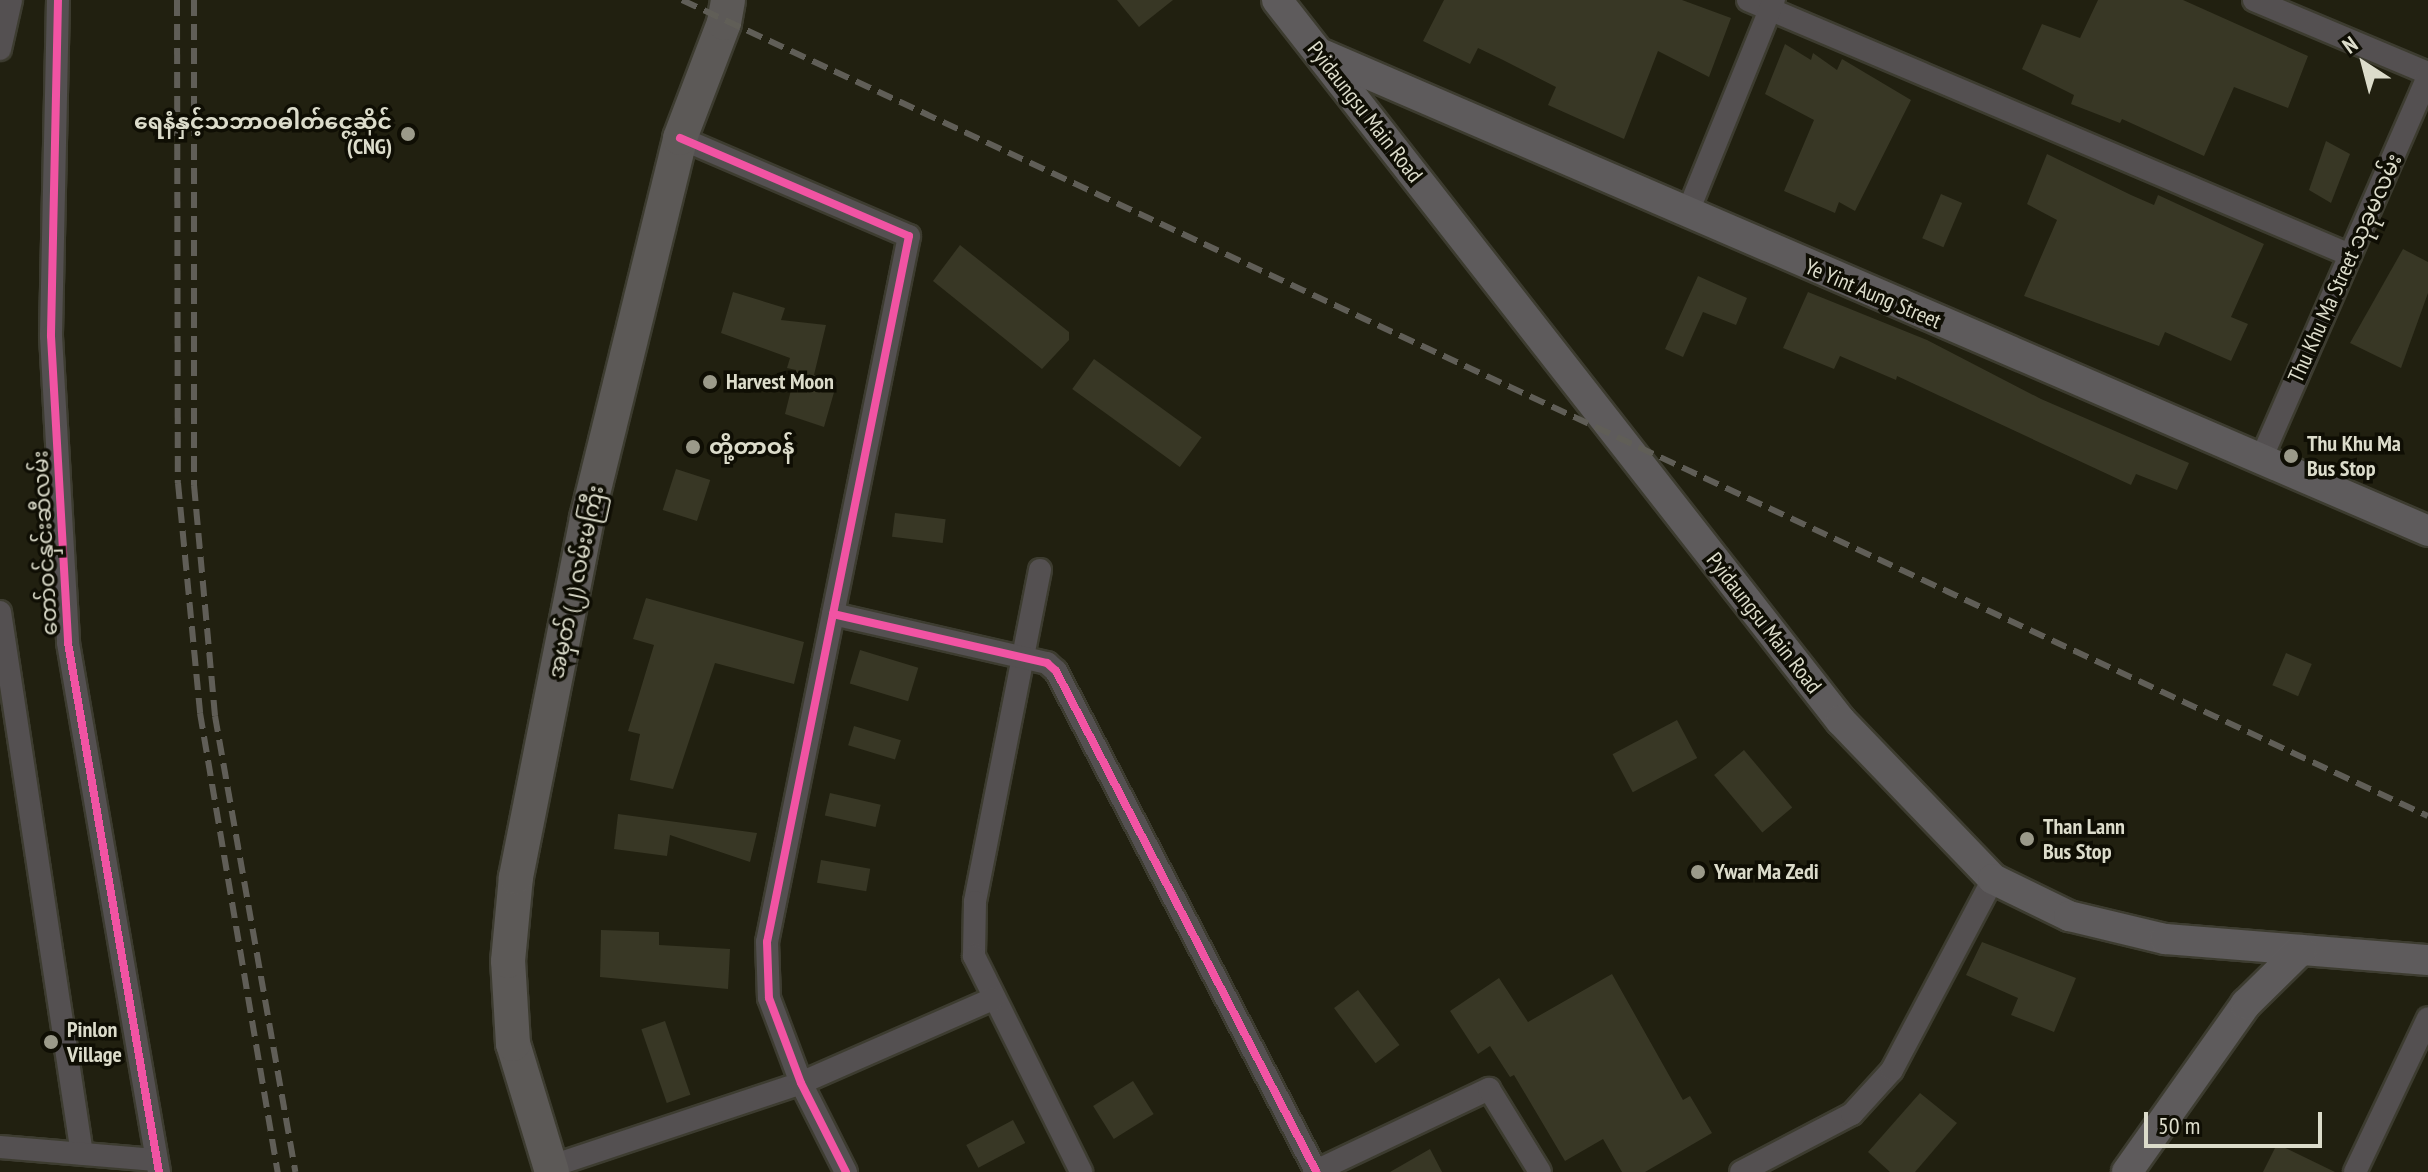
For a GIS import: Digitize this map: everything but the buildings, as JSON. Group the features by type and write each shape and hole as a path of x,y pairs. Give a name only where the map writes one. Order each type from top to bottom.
{"main road":[{"name":"အမှတ် (၂) လမ်းမကြီး","path":"550,1170 513,1044 508,961 516,877 587,518 680,138 724,23 728,0"},
{"name":"Pyidaungsu Main Road","path":"1277,0 1841,721 1993,879 2069,916 2165,939 2428,960"},
{"name":"Ye Yint Aung Street","path":"1321,54 2428,531"},
{"path":"2127,1172 2246,1004 2301,950"}],"street":[{"path":"0,49 11,0"},
{"name":"တော်ဝင်နှင်းဆီလမ်း","path":"58,0 51,336 68,643 157,1166"},
{"path":"1748,0 1772,5 2350,255"},
{"path":"2254,0 2428,74"},
{"path":"1687,214 1772,5"},
{"name":"Thu Khu Ma Street သုခုမလမ်း","path":"2261,459 2428,74"},
{"path":"680,138 909,236 767,942 769,998 801,1083 846,1172"},
{"path":"1040,570 975,902 974,956 992,999 1081,1172"},
{"path":"0,612 82,1154"},
{"path":"833,614 1047,663 1056,671 1315,1172 1489,1089 1540,1172"},
{"path":"1741,1172 1852,1114 1892,1070 1993,879"},
{"path":"550,1170 801,1083 992,999"},
{"path":"2355,1172 2428,1018"},
{"path":"0,1147 82,1154 157,1166"}],"railway":[{"path":"177,0 178,483 200,713 278,1172"},
{"path":"194,0 194,485 215,716 295,1172"},
{"path":"682,0 2428,816"}],"cycle path":[{"path":"58,0 51,336 68,643 159,1172"},
{"path":"680,138 909,236 767,942 769,998 801,1083 846,1172"},
{"path":"833,614 1047,663 1056,671 1316,1171"}],"place":[{"name":"ရေနံနှင့်သဘာဝဓါတ်ငွေ့ဆိုင် (CNG)","path":"408,134"},
{"name":"Harvest Moon","path":"710,382"},
{"name":"တို့တာဝန်","path":"693,447"},
{"name":"Thu Khu Ma Bus Stop","path":"2291,456"},
{"name":"Than Lann Bus Stop","path":"2027,839"},
{"name":"Ywar Ma Zedi","path":"1698,872"},
{"name":"Pinlon Village","path":"51,1042"}]}
